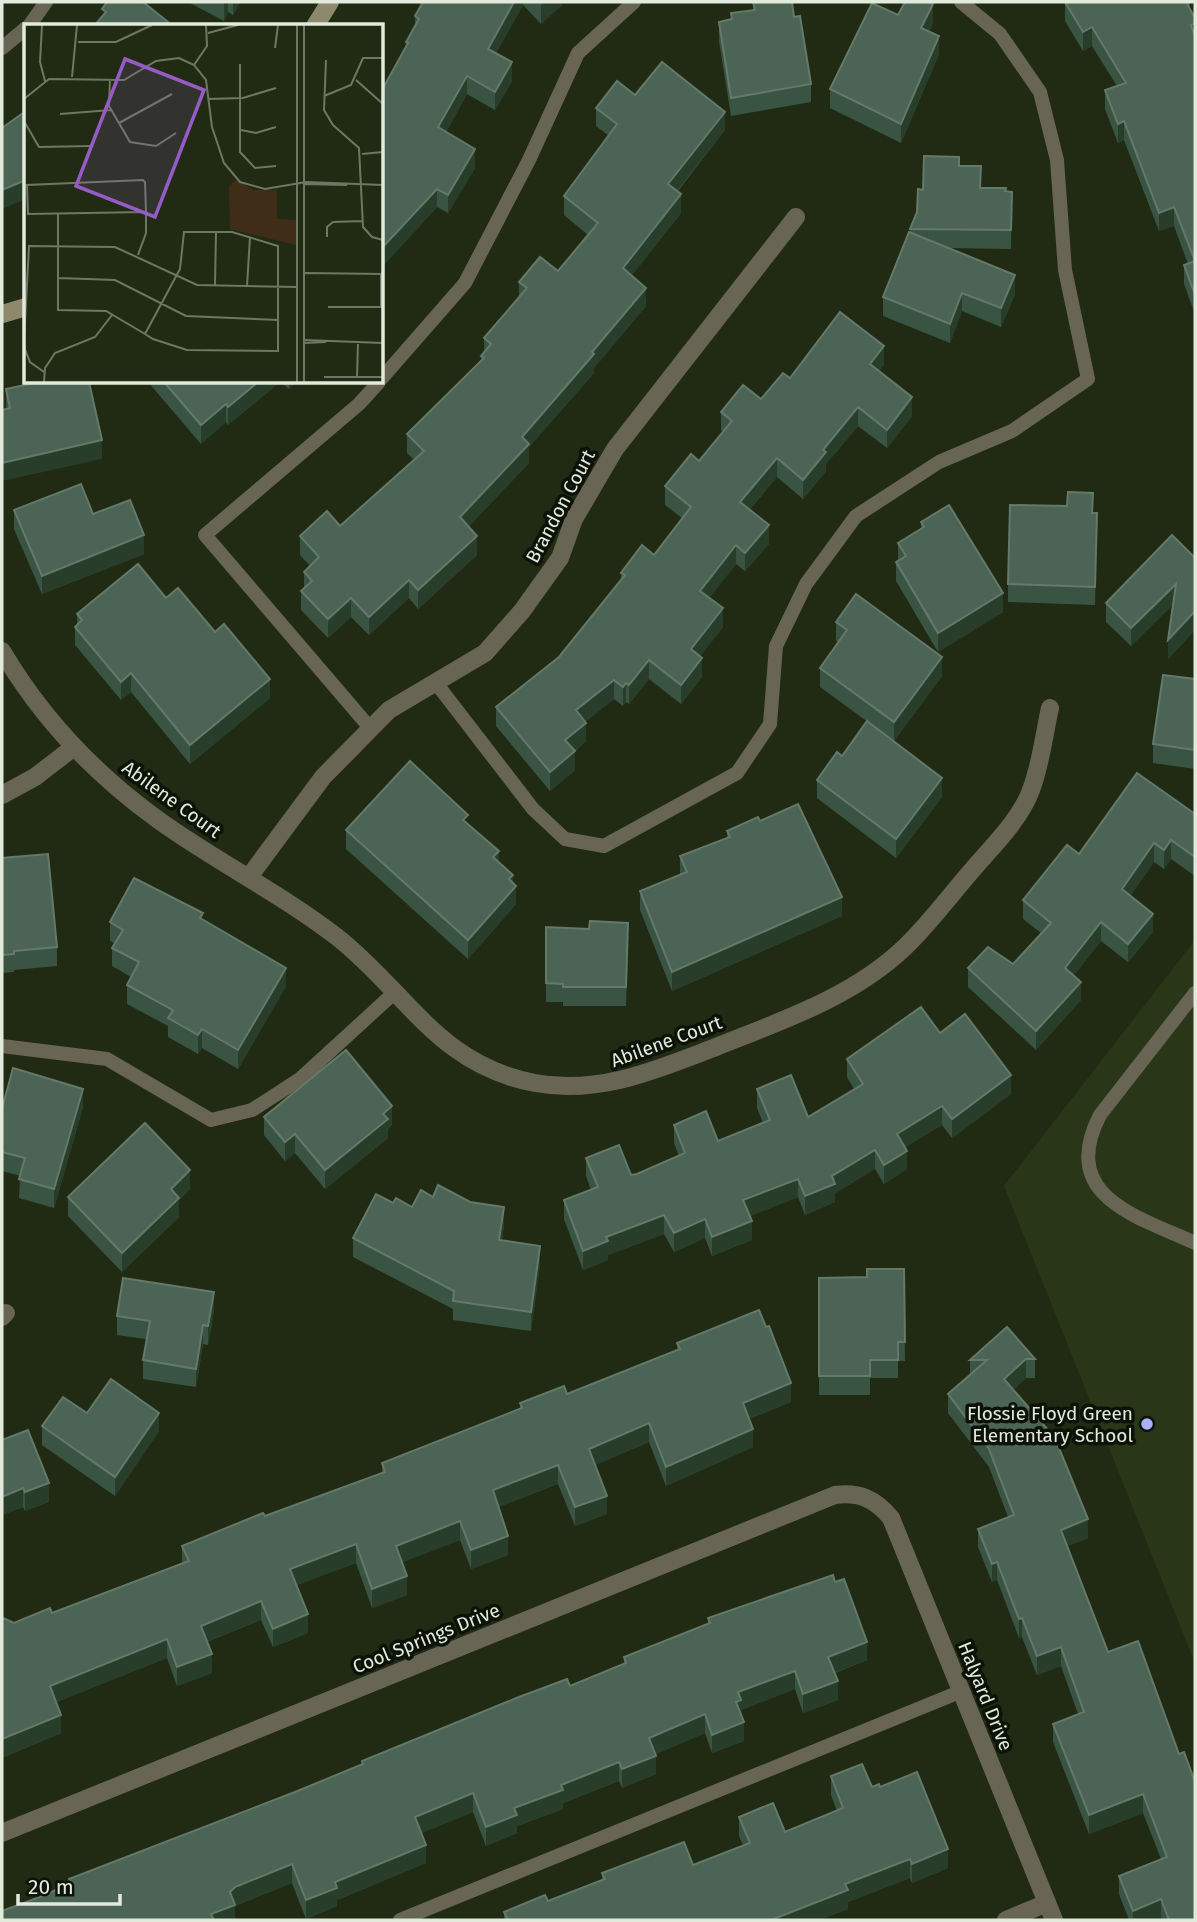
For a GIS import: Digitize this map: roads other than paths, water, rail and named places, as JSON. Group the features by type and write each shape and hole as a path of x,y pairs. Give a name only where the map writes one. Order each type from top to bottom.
{"street":[{"path":"316,24 330,2"},
{"name":"Brandon Court","path":"249,877 323,777 389,710 485,653 522,611 560,558 574,519 615,449 796,217"},
{"path":"2,314 24,308"},
{"name":"Abilene Court","path":"2,651 32,696 74,747 114,786 158,820 304,912 344,943 424,1025 464,1057 491,1070 533,1083 575,1088 618,1082 808,1010 857,982 904,948 1001,837 1031,792 1050,708"},
{"path":"2,795 36,777 74,747"},
{"name":"Cool Springs Drive","path":"2,1833 835,1494 852,1493 867,1497"},
{"name":"Halyard Drive","path":"867,1497 881,1505 891,1518 1051,1912"},
{"path":"1006,1920 1051,1912"}],"lane":[{"path":"29,24 46,2"},
{"path":"383,377 465,283 529,160 579,53 634,2"},
{"path":"436,682 533,809 565,839 604,846 737,773 770,724 776,646 806,584 856,516 939,462 1012,431 1088,379 1065,270 1057,160 1040,92 1000,34 961,2"},
{"path":"2,48 24,30"},
{"path":"371,729 205,535 359,404 377,383"},
{"path":"2,1046 107,1059 211,1120 252,1110 300,1079 394,993"},
{"path":"1195,993 1100,1115 1089,1137 1089,1159 1096,1185 1110,1204 1195,1243"},
{"path":"400,1920 962,1691"}],"place":[{"name":"Flossie Floyd Green Elementary School","path":"1147,1424"}]}
